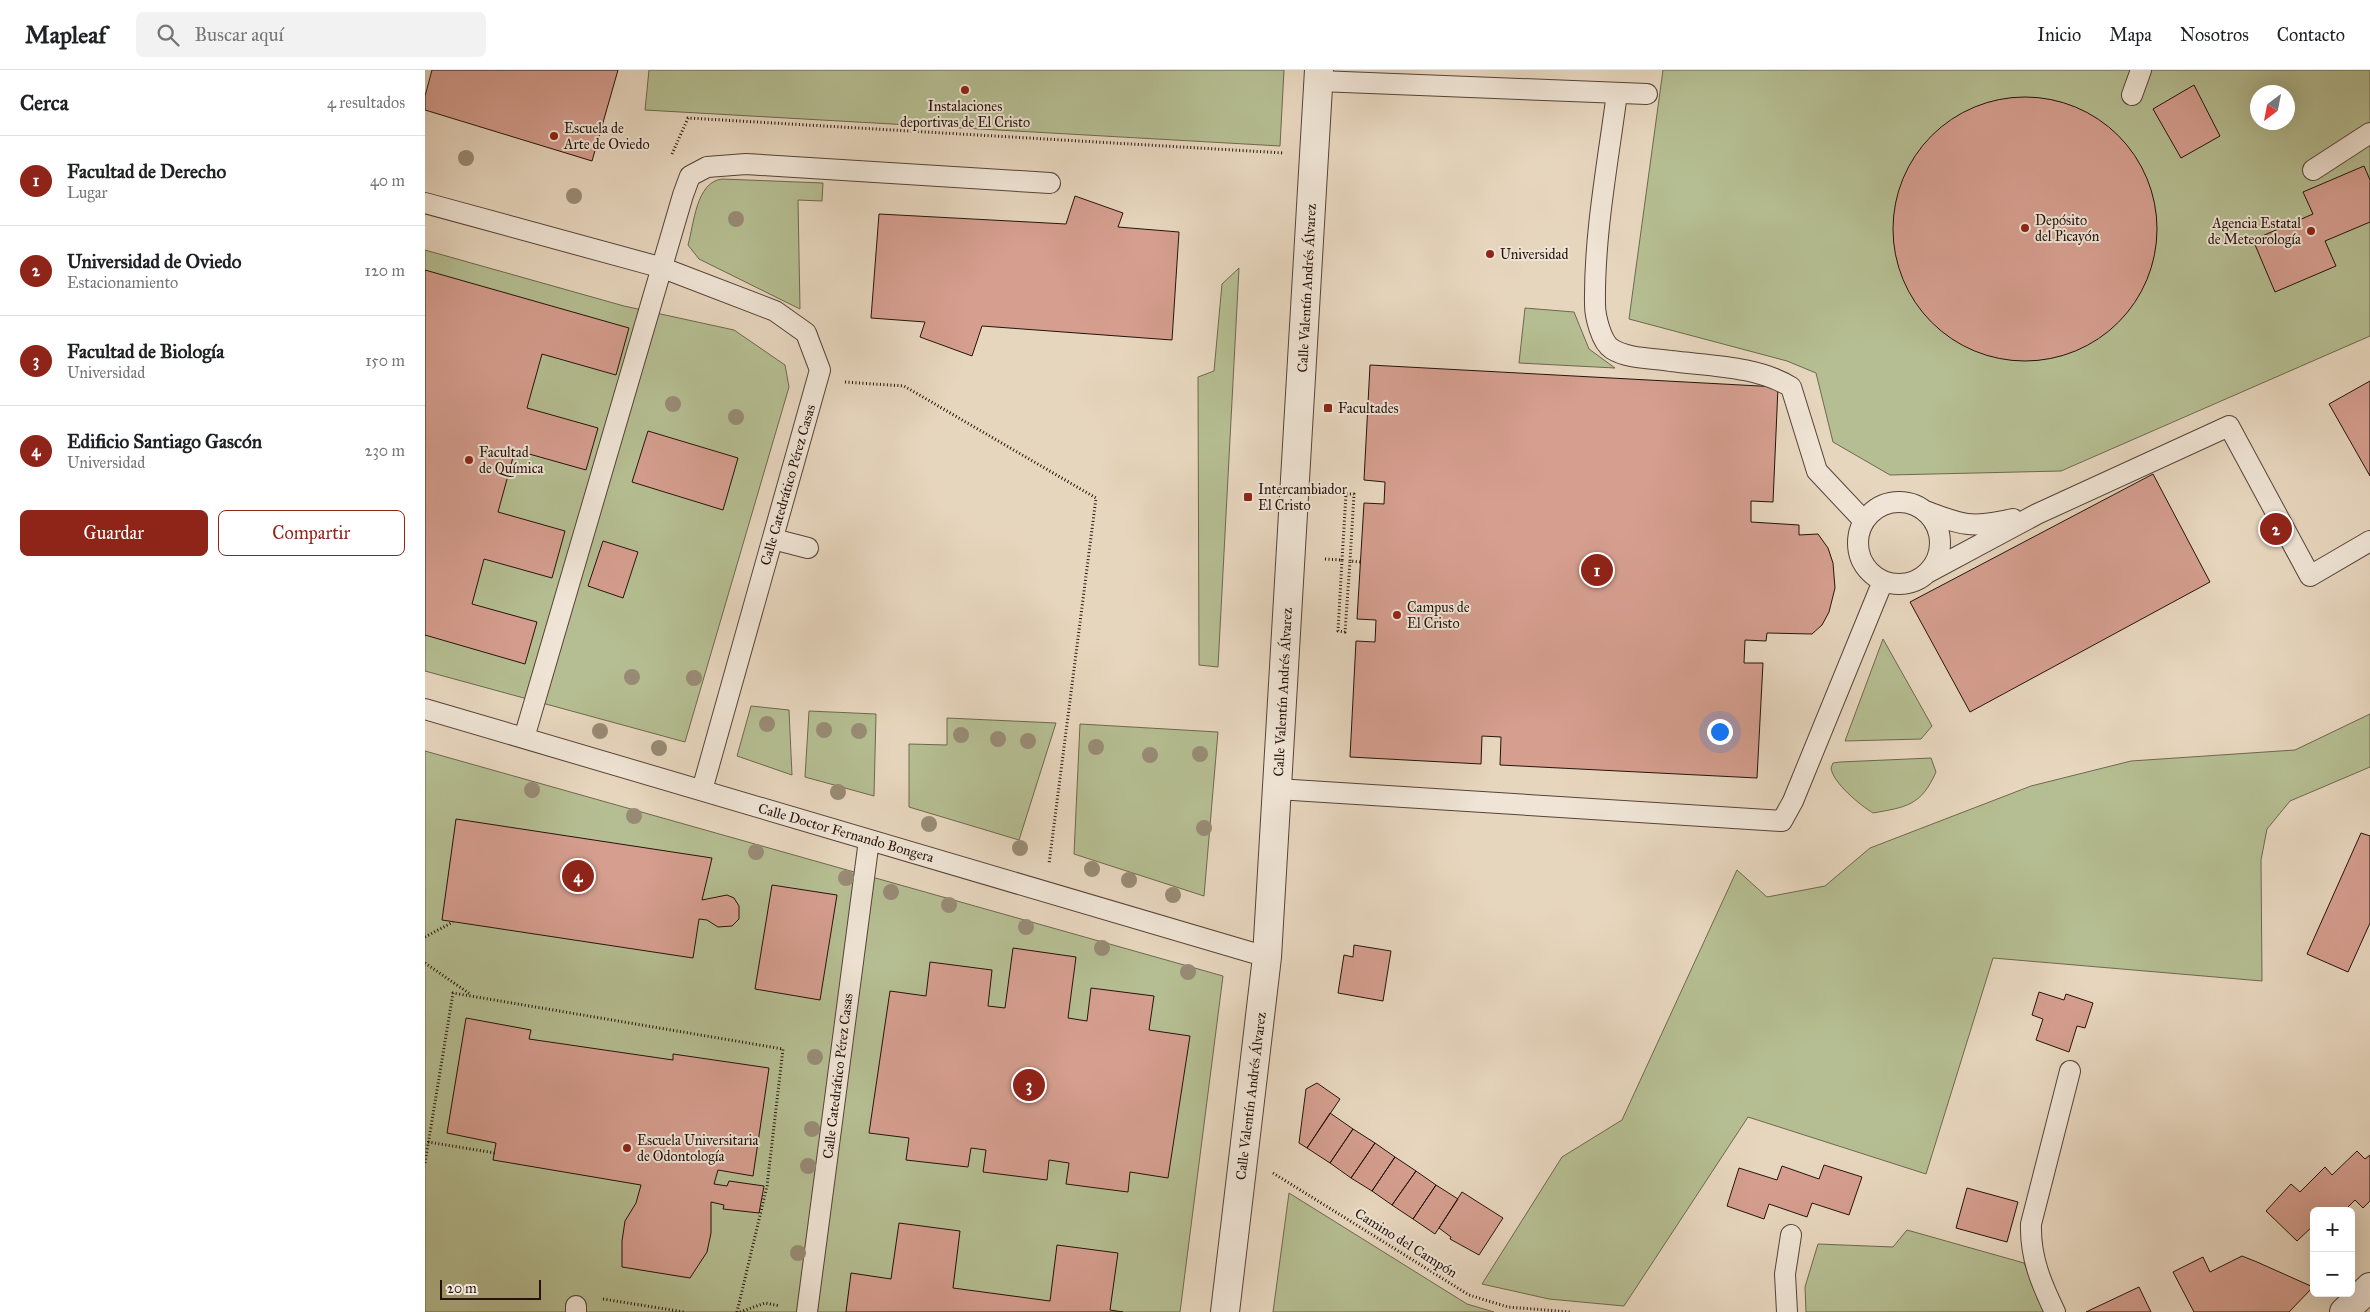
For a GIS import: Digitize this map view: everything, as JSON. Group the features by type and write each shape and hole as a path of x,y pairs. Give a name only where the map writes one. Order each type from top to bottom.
{"street":[{"name":"Calle Valentín Andrés Álvarez","path":"1225,1312 1267,958 1319,75"},
{"path":"2345,1312 2370,1287"}],"lane":[{"path":"2132,95 2141,70"},
{"path":"1319,75 1647,94"},
{"path":"1617,93 1598,248 1595,305 1599,329 1610,348 1631,355 1751,372 1777,379 1791,388 1817,470 1864,521"},
{"path":"2313,170 2370,132"},
{"path":"524,738 690,176 707,167 746,164 1050,183"},
{"name":"Calle Catedrático Pérez Casas","path":"425,203 663,268 775,311 806,333 820,370 702,790"},
{"path":"1927,573 1935,562 1940,549 1939,535 1935,522 1913,504 1900,502 1886,504 1873,511 1864,521 1859,534 1857,547 1861,560 1868,571 1883,581 1904,584 1917,580 2037,514 2229,426 2310,576 2370,541"},
{"path":"1921,510 1955,523 1983,526 2037,514"},
{"path":"773,539 808,548"},
{"path":"1277,789 1782,821 1797,792 1883,581"},
{"name":"Calle Doctor Fernando Bongera","path":"425,709 1267,958"},
{"name":"Calle Catedrático Pérez Casas","path":"807,1312 869,840"},
{"path":"2055,1312 2036,1270 2030,1245 2031,1224 2070,1071"},
{"path":"1787,1312 1785,1274 1791,1235"}],"path":[{"path":"688,118 1251,150"},
{"path":"817,381 904,386 1096,498 1045,892"},
{"path":"1346,494 1354,494 1345,632 1338,632 1342,560 1346,494"},
{"path":"1325,559 1342,560"},
{"path":"1351,561 1361,562"},
{"path":"425,937 453,922"},
{"path":"425,964 471,995"},
{"path":"425,1163 453,993 783,1049 767,1186 739,1312"},
{"path":"428,1142 495,1152"},
{"name":"Camino del Campón","path":"1244,1155 1469,1296 1509,1308 1570,1312"},
{"path":"603,1299 684,1312"},
{"path":"739,1312 765,1303 807,1312"}],"green space":[{"name":"Instalaciones deportivas de El Cristo","path":"649,70 1284,70 1280,146 645,110"},
{"path":"1663,70 2370,70 2370,336 2061,471 1890,475 1833,442 1816,373 1787,361 1629,319"},
{"path":"722,179 823,183 822,201 798,200 800,309 699,259 688,245 697,205 701,196 713,182"},
{"path":"425,250 624,306 734,330 785,365 789,387 685,742 425,671"},
{"path":"1239,268 1218,667 1199,665 1198,377 1214,371 1222,284"},
{"path":"1525,308 1574,312 1589,349 1615,368 1519,363"},
{"path":"1883,639 1932,726 1921,739 1845,741"},
{"path":"751,706 789,710 792,775 737,756"},
{"path":"809,711 876,714 874,796 805,777"},
{"path":"2370,714 2370,767 2290,801 2267,829 2261,860 2262,981 1993,958 1926,1174 1748,1117 1624,1306 1549,1299 1482,1284 1562,1157 1622,1120 1737,870 1767,897 1825,886 1870,848 2031,786 2131,761 2295,750"},
{"path":"947,718 1056,723 1019,840 909,807 909,744 947,745"},
{"path":"1080,724 1218,732 1204,896 1074,854"},
{"path":"425,751 1223,976 1180,1312 425,1312"},
{"path":"1931,758 1936,772 1924,792 1918,798 1895,809 1873,813 1861,805 1842,787 1831,768 1833,763 1840,762"},
{"path":"1289,1193 1467,1304 1494,1312 1273,1312"},
{"path":"1907,1230 2024,1263 2045,1312 1806,1312 1805,1287 1818,1244 1893,1247"}],"building":[{"name":"Escuela de Arte de Oviedo","path":"432,70 618,70 592,161 425,110 425,96"},
{"path":"2194,85 2220,136 2181,158 2153,109"},
{"name":"Depósito del Picayón","path":"2025,97 2051,100 2075,107 2109,127 2127,145 2147,179 2154,203 2157,229 2154,255 2147,279 2127,313 2109,331 2075,351 2051,358 2025,361 1999,358 1975,351 1941,331 1923,313 1903,279 1896,255 1893,229 1896,203 1903,179 1923,145 1941,127 1975,107 1999,100"},
{"name":"Agencia Estatal de Meteorología","path":"2364,166 2370,180 2370,222 2325,241 2336,266 2275,292 2253,240 2313,214 2303,192"},
{"path":"1075,196 1123,213 1118,227 1179,232 1172,340 982,326 972,356 920,337 925,322 871,318 879,214 1066,224"},
{"name":"Facultad de Química","path":"425,270 629,328 616,375 542,354 527,408 598,428 586,470 515,450 498,512 565,531 552,578 484,559 472,604 537,622 525,664 425,635"},
{"path":"1370,365 1778,387 1773,502 1751,501 1751,522 1799,525 1799,535 1818,534 1828,548 1833,563 1835,588 1829,612 1822,625 1812,634 1767,633 1766,641 1745,640 1744,663 1763,663 1757,778 1500,765 1501,737 1482,736 1481,764 1350,757 1356,641 1375,642 1376,620 1357,619 1364,503 1384,504 1385,482 1364,480"},
{"path":"2370,381 2370,476 2329,404"},
{"path":"648,431 738,458 723,510 632,482"},
{"path":"2153,474 2210,582 1970,712 1910,602"},
{"path":"603,541 638,552 623,598 588,586"},
{"path":"456,819 712,858 702,900 727,895 734,898 739,906 739,919 732,926 718,927 707,920 699,919 693,958 442,920"},
{"path":"2361,833 2370,836 2370,923 2348,972 2307,954"},
{"path":"772,885 837,895 820,1000 755,989"},
{"path":"1354,945 1391,951 1383,1001 1338,993 1344,955 1353,957"},
{"path":"1013,948 1076,957 1068,1018 1087,1021 1091,988 1154,996 1149,1030 1190,1036 1168,1178 1130,1172 1128,1192 1066,1184 1069,1163 1049,1160 1047,1180 983,1172 986,1150 971,1148 968,1167 906,1160 909,1138 869,1133 890,991 926,996 930,962 992,970 988,1006 1005,1008"},
{"path":"2039,992 2064,1000 2066,994 2093,1003 2085,1028 2077,1026 2069,1052 2036,1040 2043,1019 2032,1015"},
{"name":"Escuela Universitaria de Odontología","path":"466,1018 531,1030 529,1039 673,1060 673,1054 769,1068 753,1176 718,1170 714,1184 727,1186 729,1181 764,1186 759,1213 723,1209 724,1205 711,1202 711,1233 707,1252 690,1278 622,1267 622,1241 625,1221 636,1203 641,1185 493,1160 496,1143 447,1133"},
{"path":"1317,1083 1340,1099 1307,1148 1299,1143 1306,1089"},
{"path":"1330,1113 1353,1129 1330,1163 1307,1148"},
{"path":"1353,1129 1375,1143 1351,1178 1330,1163"},
{"path":"1375,1143 1395,1157 1372,1191 1351,1178"},
{"path":"2357,1151 2365,1159 2370,1155 2370,1201 2363,1208 2355,1200 2348,1207 2310,1207 2310,1229 2297,1241 2266,1211 2291,1184 2300,1192 2325,1167 2332,1175"},
{"path":"1395,1157 1416,1171 1392,1205 1372,1191"},
{"path":"1824,1165 1862,1177 1849,1215 1812,1203 1807,1217 1769,1204 1764,1219 1727,1206 1739,1168 1777,1180 1782,1166 1819,1179"},
{"path":"1416,1171 1436,1185 1413,1219 1392,1205"},
{"path":"1436,1185 1458,1199 1435,1234 1413,1219"},
{"path":"1967,1188 2018,1202 2007,1242 1956,1228"},
{"path":"1462,1192 1503,1218 1479,1255 1450,1239 1451,1237 1439,1228"},
{"path":"899,1223 960,1231 953,1288 1050,1301 1057,1245 1118,1253 1110,1310 1123,1312 846,1312 851,1273 891,1279"},
{"path":"2242,1256 2310,1286 2310,1290 2289,1312 2194,1312 2173,1272 2203,1257 2210,1272"},
{"path":"2139,1287 2151,1312 2086,1312"}],"place":[{"name":"Instalaciones deportivas de El Cristo","path":"965,90"},
{"name":"Escuela de Arte de Oviedo","path":"554,136"},
{"name":"Depósito del Picayón","path":"2025,228"},
{"name":"Agencia Estatal de Meteorología","path":"2311,231"},
{"name":"Universidad","path":"1490,254"},
{"name":"Facultades","path":"1328,408"},
{"name":"Facultad de Química","path":"469,460"},
{"name":"Intercambiador El Cristo","path":"1248,497"},
{"name":"Universidad de Oviedo","path":"2276,529"},
{"name":"Facultad de Derecho","path":"1597,570"},
{"name":"Campus de El Cristo","path":"1397,615"},
{"name":"Edificio Santiago Gascón","path":"578,876"},
{"name":"Facultad de Biología","path":"1029,1085"},
{"name":"Escuela Universitaria de Odontología","path":"627,1148"}]}
